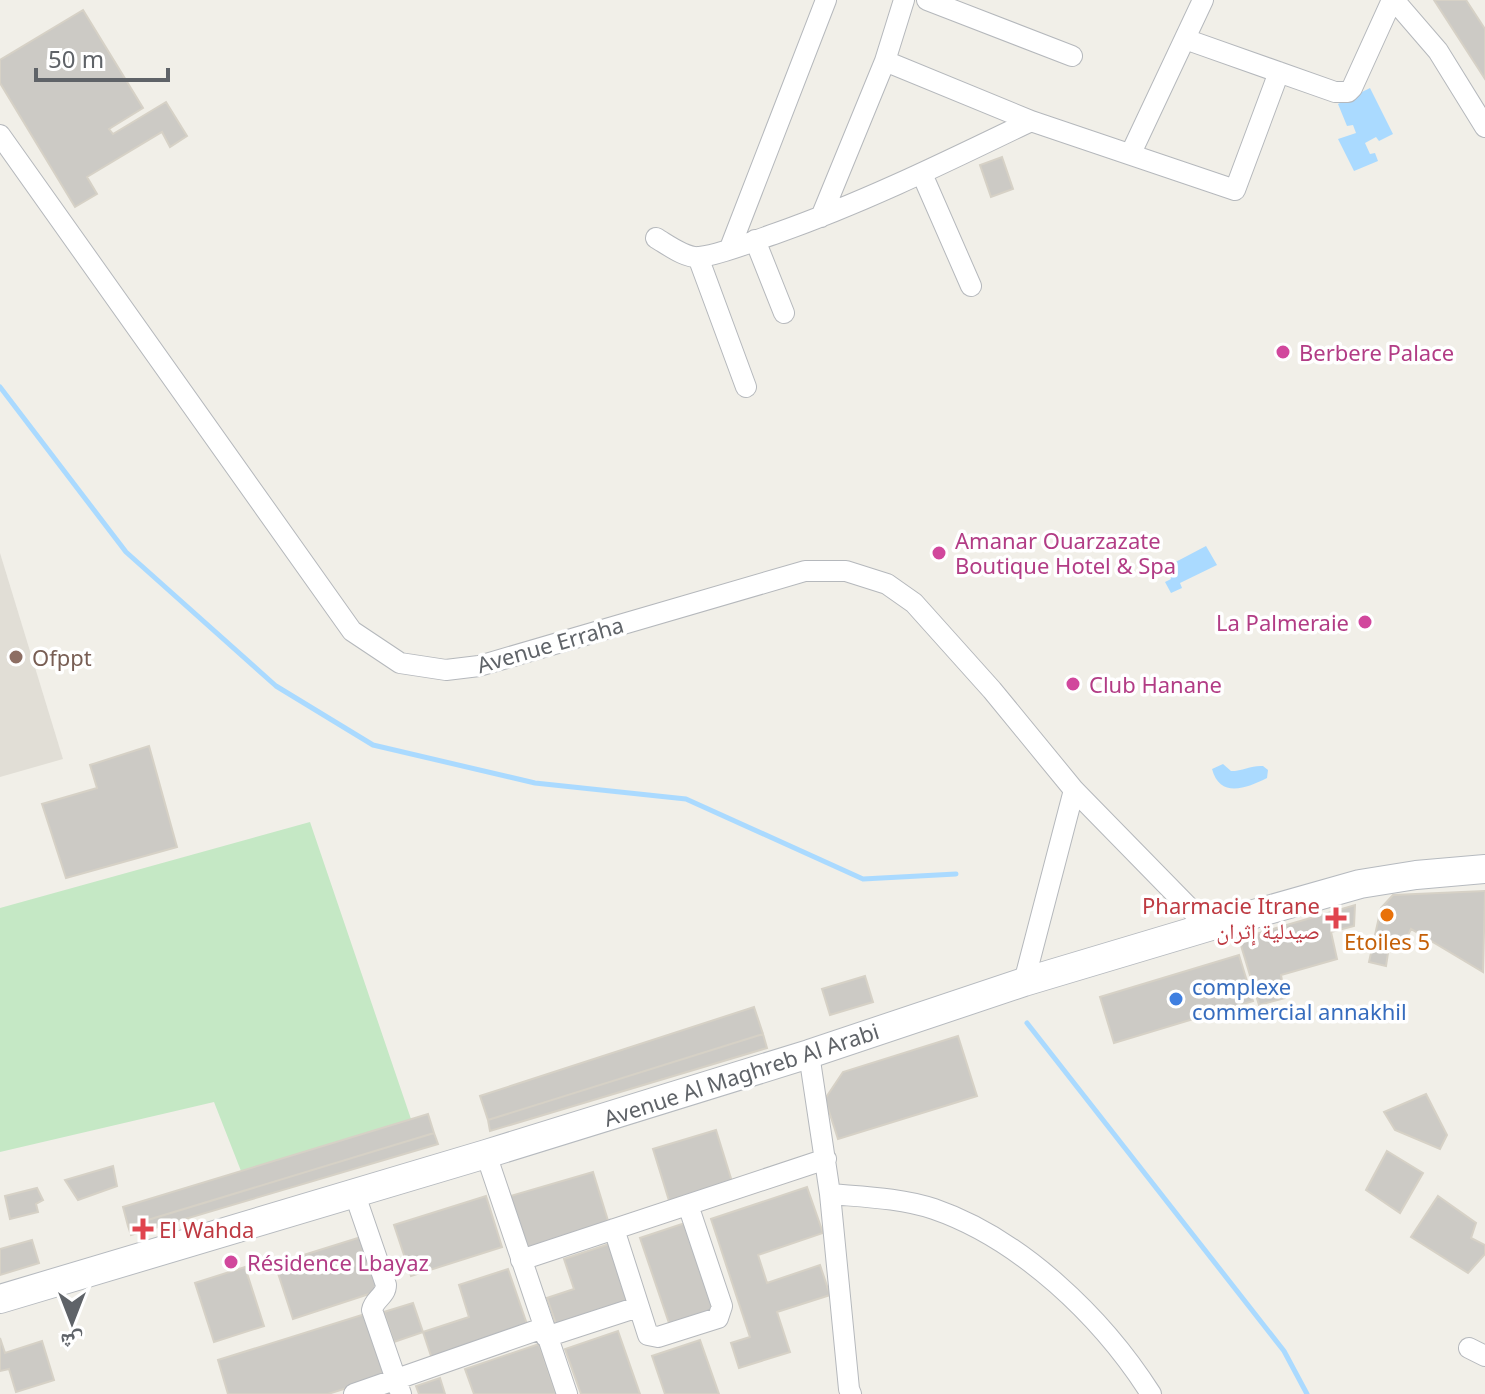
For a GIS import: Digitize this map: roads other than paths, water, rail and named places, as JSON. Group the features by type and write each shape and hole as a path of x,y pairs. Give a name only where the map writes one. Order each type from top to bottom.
{"main road":[{"name":"Avenue Al Maghreb Al Arabi","path":"0,1299 486,1154 809,1054 1024,982 1208,927 1360,884 1485,869"}],"street":[{"path":"730,248 826,0"},
{"path":"821,217 885,61 904,0"},
{"path":"927,0 962,6 1072,56"},
{"path":"1131,153 1203,0"},
{"path":"1185,39 1335,92 1348,92 1393,0 1438,51 1485,127"},
{"path":"885,61 1031,121 1235,190 1279,72"},
{"path":"656,238 685,254 698,257 730,248 821,217 922,174 1031,121"},
{"name":"Avenue Erraha","path":"0,135 352,631 400,663 446,670 479,666 805,571 846,571 887,584 914,603 992,690 1074,790 1208,927"},
{"path":"922,174 971,286"},
{"path":"755,240 784,313"},
{"path":"698,257 746,387"},
{"path":"1024,982 1074,790"},
{"path":"809,1054 830,1194 845,1392"},
{"path":"486,1154 567,1394"},
{"path":"521,1260 826,1159"},
{"path":"354,1192 386,1285 372,1310 399,1387"},
{"path":"830,1194 890,1199 932,1209 993,1236 1019,1254 1084,1310 1139,1375 1151,1394"},
{"path":"614,1229 645,1331 653,1337 718,1318 722,1306 688,1205"},
{"path":"354,1394 399,1387 545,1332 638,1307"}],"water":[{"path":"1370,88 1393,134 1365,143 1378,161 1354,171 1338,139 1356,133 1353,125 1347,126 1338,104"},
{"path":"1206,546 1217,565 1180,583 1182,588 1171,593 1165,582 1171,579 1168,566"},
{"path":"1223,764 1231,771 1263,766 1268,770 1267,778 1251,785 1228,788 1221,784 1212,769"}],"waterway":[{"path":"0,387 126,552 276,686 373,745 535,783 686,799 863,879 956,874"},
{"path":"1027,1023 1284,1351 1307,1394"}],"place":[{"name":"Berbere Palace","path":"1283,352"},
{"name":"Amanar Ouarzazate Boutique Hotel & Spa","path":"939,553"},
{"name":"La Palmeraie","path":"1365,622"},
{"name":"Ofppt","path":"16,657"},
{"name":"Club Hanane","path":"1073,684"},
{"name":"Etoiles 5","path":"1387,915"},
{"name":"Pharmacie Itrane صيدلية إثران","path":"1336,918"},
{"name":"complexe commercial annakhil","path":"1176,999"},
{"name":"El Wahda","path":"143,1229"},
{"name":"Résidence Lbayaz","path":"231,1262"}]}
